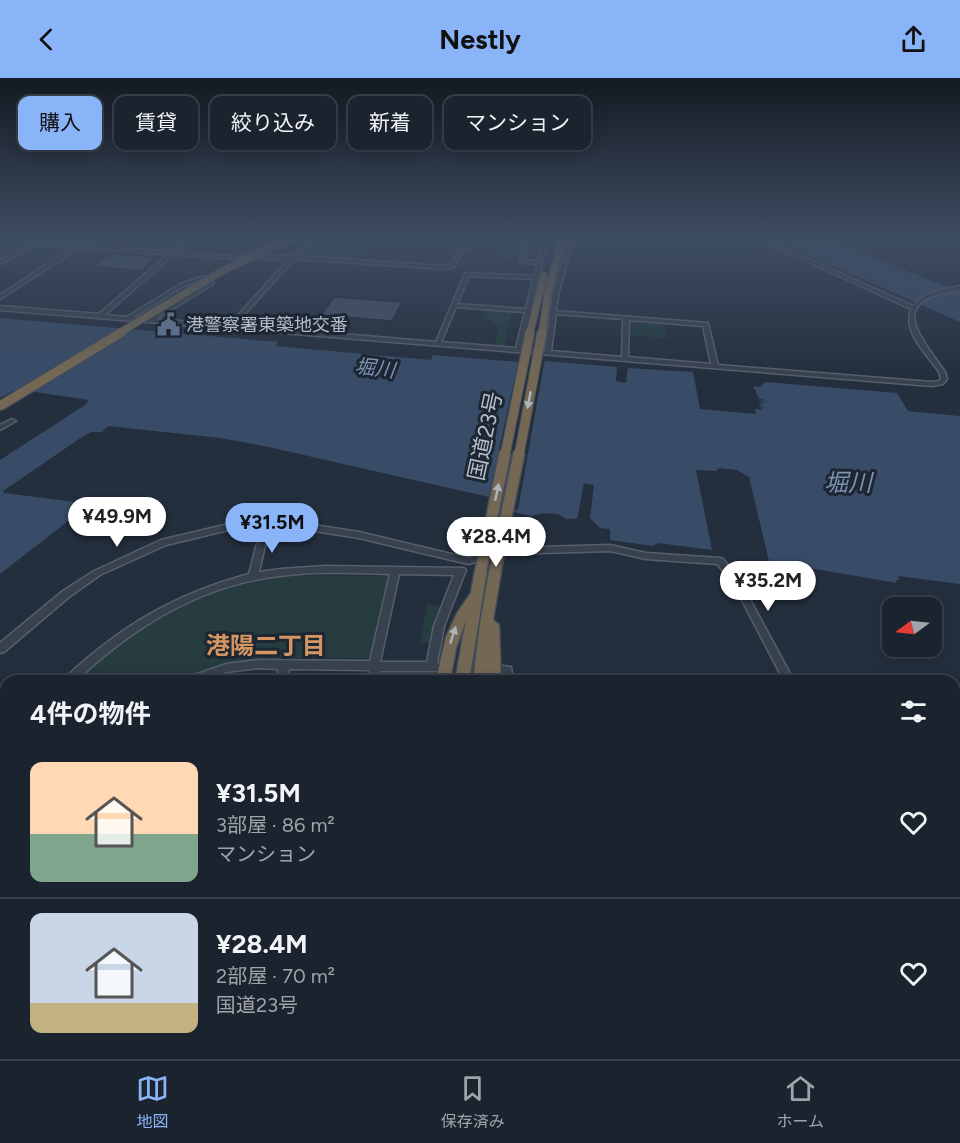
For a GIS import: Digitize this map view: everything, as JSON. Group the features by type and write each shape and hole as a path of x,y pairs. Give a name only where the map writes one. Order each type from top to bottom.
{"highway":[{"path":"0,398 194,284"},
{"path":"0,406 201,284"},
{"name":"国道23号","path":"463,675 476,594 542,284"},
{"name":"国道23号","path":"481,675 495,572 541,343 549,284"},
{"path":"443,675 445,659 458,618 476,594"},
{"path":"491,600 499,675"}],"street":[{"path":"0,297 20,284"},
{"path":"100,316 137,284"},
{"path":"129,318 186,284"},
{"path":"184,292 197,284"},
{"path":"150,320 210,284"},
{"path":"230,327 268,284"},
{"path":"438,343 463,284"},
{"path":"519,350 536,284"},
{"path":"548,353 556,284"},
{"path":"864,284 915,306"},
{"path":"0,308 914,383 941,383 944,379 942,372 913,328 910,319 915,306 932,294 958,288"},
{"path":"454,305 706,324 715,366"},
{"path":"625,359 626,318"},
{"path":"0,428 12,421"},
{"path":"0,649 66,594 97,573 134,555 193,534 237,525 301,526 359,535 468,561 508,551 610,548 646,556 720,561 736,580 786,675"},
{"path":"253,577 266,525"},
{"path":"207,675 226,668 256,664 434,667 439,626 459,572 468,561"},
{"path":"79,675 112,643 147,620 190,598 253,577 306,570 459,572"},
{"path":"375,675 374,665 395,572"},
{"path":"283,675 284,664"}],"green space":[{"path":"484,308 512,311 504,345 495,345 498,326 486,317 487,313"},
{"path":"628,319 665,322 666,338 628,335"},
{"path":"293,576 386,576 388,578 371,655 366,658 249,658 217,665 191,675 85,675 131,638 181,608 235,587"},
{"path":"427,604 442,606 430,643 420,643"}],"water":[{"path":"874,284 939,284 960,292 960,322"},
{"name":"堀川","path":"0,318 278,342 275,346 431,360 433,355 617,367 616,381 626,383 628,368 693,372 700,409 756,414 755,409 763,410 759,407 764,408 758,404 765,405 757,402 766,403 757,399 767,401 759,398 753,386 760,387 765,382 897,393 908,411 960,416 960,584 898,576 899,580 895,580 897,583 769,561 749,477 737,470 719,468 716,471 696,470 712,550 658,543 653,546 610,540 610,529 600,528 590,518 566,519 558,514 543,513 531,516 487,506 489,497 264,446 220,438 108,426 102,432 91,432 82,437 3,491 4,493 90,504 0,574 0,460 85,405 89,400 22,390 13,391 0,398"}],"pier":[{"path":"545,358 518,510 515,510 514,515 486,509 519,359 542,361"},
{"path":"584,483 594,485 590,518 577,521"}],"building":[{"path":"334,297 402,302 392,321 321,315"}],"tunnel":[{"path":"442,668 485,669"}],"place":[{"name":"港警察署東築地交番","path":"168,325"}],"district":[{"name":"港陽二丁目","path":"266,645"}]}
